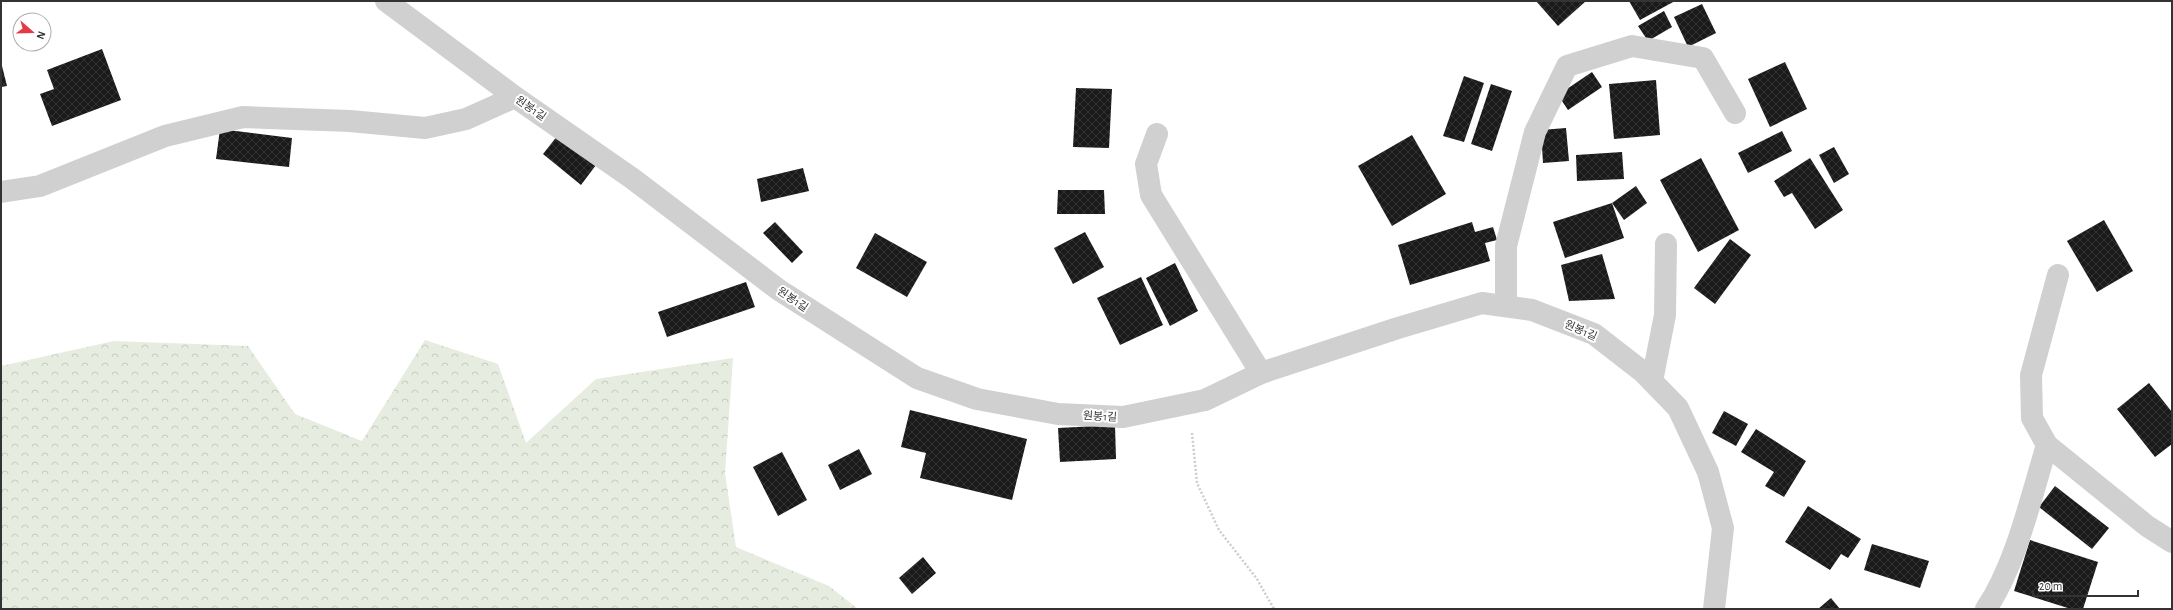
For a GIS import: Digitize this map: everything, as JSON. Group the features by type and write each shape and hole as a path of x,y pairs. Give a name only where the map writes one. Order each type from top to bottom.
{"street":[{"name":"원봉1길","path":"386,1 515,97 633,179 779,290 917,378 977,399 1058,414 1123,417 1205,400 1261,373 1398,328 1482,303 1532,310 1594,334 1644,372 1678,408 1708,472 1723,528 1714,609"},
{"path":"1506,306 1506,246 1534,132 1567,66 1632,46 1703,58 1735,113"},
{"path":"1,192 40,186 166,136 243,117 350,121 425,128 466,119 515,97"},
{"path":"1158,134 1146,164 1151,195 1169,228 1261,373"},
{"path":"1652,381 1665,315 1666,244"},
{"path":"2058,275 2031,375 2032,418 2047,445 2147,526 2172,542"},
{"path":"1986,609 2011,560 2047,445"}],"path":[{"path":"1189,403 1197,483 1219,530 1257,579 1274,609"}],"green space":[{"path":"425,340 498,364 526,443 596,379 733,358 725,473 736,547 829,586 858,609 1,609 1,366 114,341 248,346 295,414 362,441"}],"building":[{"path":"1536,1 1586,1 1558,26"},
{"path":"1629,1 1675,1 1640,20"},
{"path":"1702,4 1716,33 1688,47 1674,17"},
{"path":"1664,11 1672,27 1648,41 1638,26"},
{"path":"102,49 121,100 52,126 40,94 54,89 47,70"},
{"path":"1,62 7,86 1,87"},
{"path":"1785,62 1807,109 1770,127 1748,79"},
{"path":"1592,72 1602,87 1568,110 1558,95"},
{"path":"1464,76 1484,83 1464,142 1443,136"},
{"path":"1656,80 1660,135 1614,139 1609,84"},
{"path":"1491,84 1512,91 1492,151 1471,144"},
{"path":"1076,88 1112,89 1109,148 1073,147"},
{"path":"1566,128 1569,161 1543,163 1541,130"},
{"path":"220,129 292,138 289,167 216,159"},
{"path":"1782,131 1792,151 1748,173 1738,153"},
{"path":"558,135 596,165 581,185 543,154"},
{"path":"1412,135 1446,194 1392,226 1358,166"},
{"path":"1834,147 1849,174 1834,183 1819,155"},
{"path":"1622,152 1624,179 1577,181 1576,155"},
{"path":"1701,158 1739,230 1698,252 1660,180"},
{"path":"1810,158 1843,210 1815,229 1792,193 1784,197 1774,181"},
{"path":"803,168 809,191 761,202 757,179"},
{"path":"1636,186 1647,203 1624,220 1612,203"},
{"path":"1058,190 1104,190 1105,214 1057,214"},
{"path":"1612,203 1624,238 1565,258 1553,222"},
{"path":"2104,220 2133,271 2097,292 2067,241"},
{"path":"775,222 803,252 792,263 763,233"},
{"path":"1472,222 1475,232 1493,227 1497,240 1485,243 1490,261 1410,285 1398,245"},
{"path":"1085,232 1104,267 1073,284 1054,248"},
{"path":"875,233 927,262 907,297 856,268"},
{"path":"1730,239 1751,255 1715,304 1694,288"},
{"path":"1602,254 1615,299 1569,301 1561,265"},
{"path":"1175,263 1198,311 1170,326 1146,278"},
{"path":"1141,277 1163,325 1120,345 1097,298"},
{"path":"746,282 755,307 667,337 658,312"},
{"path":"2149,383 2172,412 2172,444 2155,457 2117,409"},
{"path":"910,410 1027,439 1012,500 920,478 926,453 901,447"},
{"path":"1724,411 1748,424 1736,446 1712,433"},
{"path":"1115,425 1116,459 1060,462 1058,428"},
{"path":"1756,429 1806,461 1784,497 1765,486 1774,472 1741,452"},
{"path":"859,449 872,474 840,490 828,465"},
{"path":"782,452 807,500 778,516 753,467"},
{"path":"2055,486 2109,528 2092,549 2039,507"},
{"path":"1808,506 1861,539 1848,558 1841,554 1830,570 1785,542"},
{"path":"2030,540 2098,562 2083,609 2071,609 2014,591"},
{"path":"1872,544 1929,561 1920,588 1864,570"},
{"path":"923,557 936,573 912,594 899,578"},
{"path":"1831,598 1840,609 1818,609"}]}
